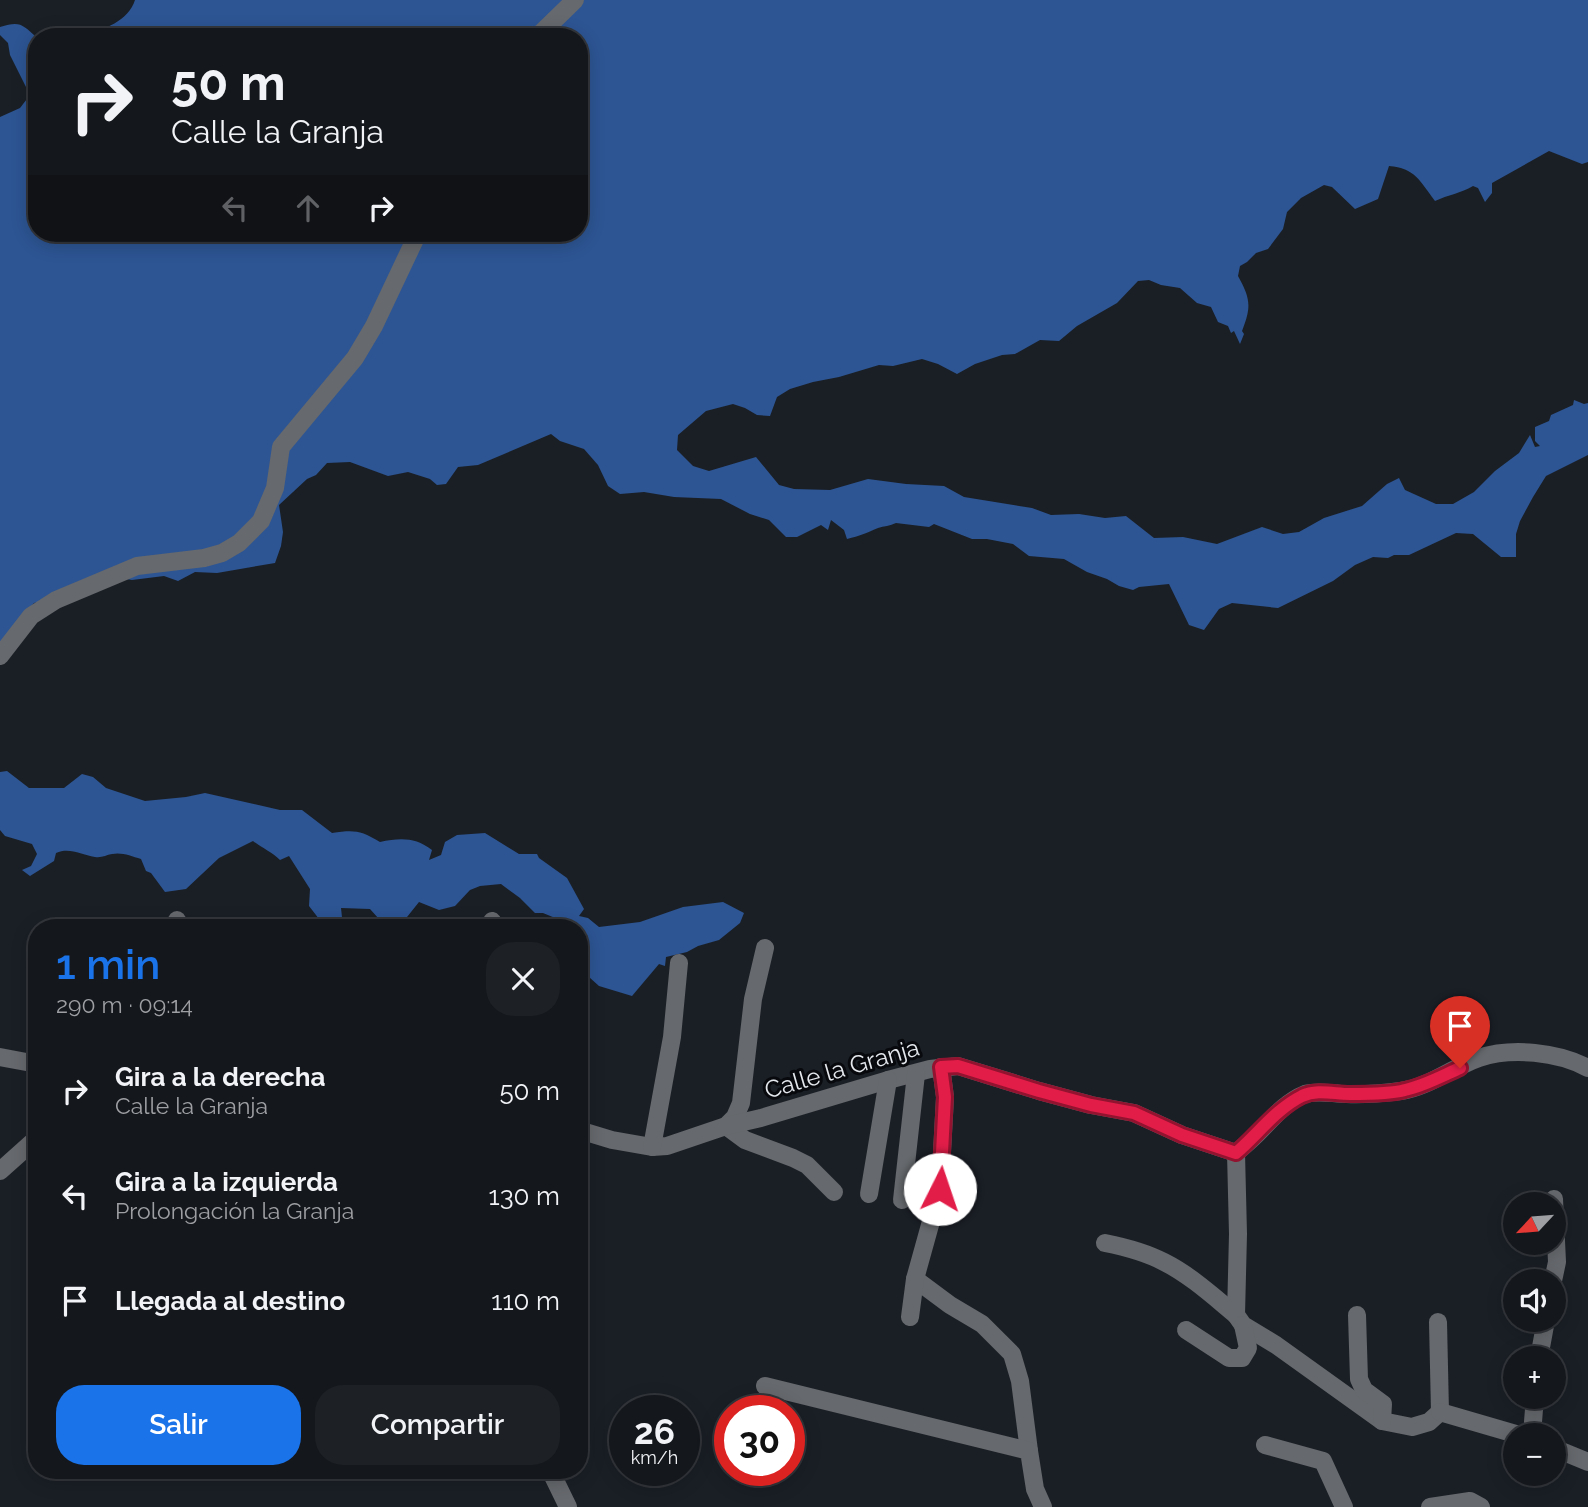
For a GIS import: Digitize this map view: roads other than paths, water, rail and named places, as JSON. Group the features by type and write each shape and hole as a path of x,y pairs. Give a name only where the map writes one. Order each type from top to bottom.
{"street":[{"path":"546,28 575,0"},
{"path":"0,656 31,616 56,600 137,566 204,558 239,543 261,520 275,488 281,447 355,358 374,326 414,242"},
{"path":"765,948 753,999 741,1103 735,1117 726,1126 745,1140 807,1165 834,1192"},
{"path":"652,1147 672,1037 679,963"},
{"path":"1186,1330 1229,1358 1242,1358 1248,1348 1240,1320 1236,1153 1278,1112 1305,1095 1321,1092 1350,1094 1404,1091 1439,1078 1479,1058 1506,1053 1546,1054 1588,1068"},
{"path":"0,1057 28,1062"},
{"name":"Calle la Granja","path":"588,1133 652,1147 684,1141 726,1126 888,1080 941,1067 958,1066 1091,1105 1134,1113 1182,1135 1236,1153"},
{"path":"910,1317 915,1279 940,1189 945,1106 941,1067"},
{"path":"902,1200 916,1074"},
{"path":"869,1194 888,1080"},
{"path":"0,1171 28,1146"},
{"path":"1105,1242 1164,1262 1188,1277 1240,1320 1382,1421 1412,1427 1429,1422 1440,1412 1438,1322"},
{"path":"915,1279 982,1324 1012,1354 1022,1393 1035,1489 1043,1507"},
{"path":"1357,1315 1359,1379 1364,1390 1383,1404 1382,1421"},
{"path":"765,1386 1029,1451"},
{"path":"1440,1412 1503,1430"},
{"path":"1265,1445 1323,1461 1344,1507"},
{"path":"1566,1453 1588,1462"},
{"path":"554,1479 568,1507"},
{"path":"1430,1507 1469,1501 1481,1507"}]}
